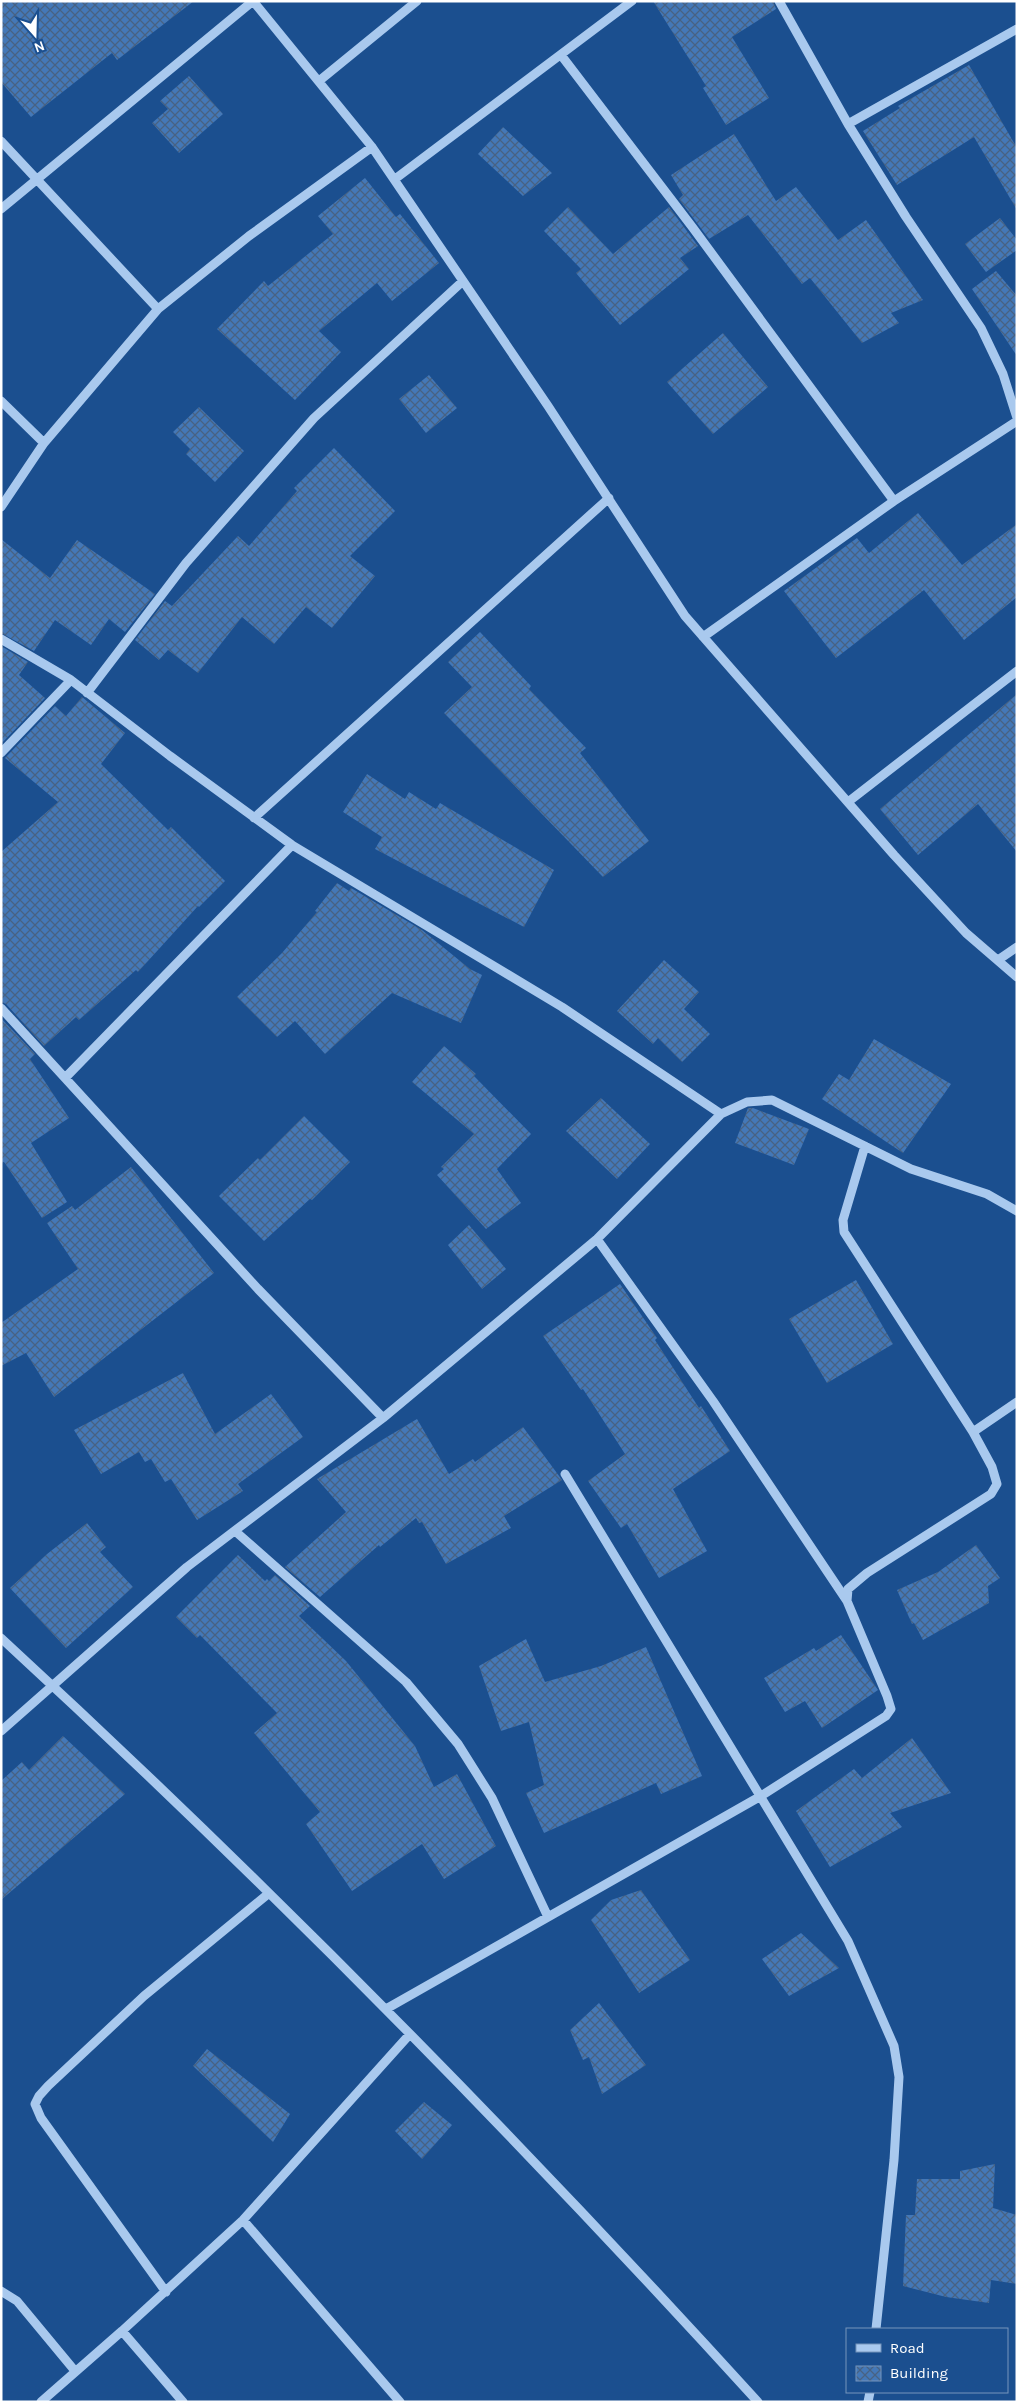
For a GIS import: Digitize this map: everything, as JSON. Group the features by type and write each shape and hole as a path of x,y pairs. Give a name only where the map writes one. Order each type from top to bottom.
{"street":[{"path":"1,209 253,1 372,146 609,498 685,616 966,933 1017,976"},
{"path":"319,81 417,1"},
{"path":"394,179 632,1"},
{"path":"703,637 894,501 1017,419 1003,374 981,328 906,217 848,124 779,1"},
{"path":"848,124 1017,29"},
{"path":"561,55 693,228 894,501"},
{"path":"1,141 158,309"},
{"path":"1,506 44,443 158,309 249,236 372,146"},
{"path":"87,693 186,563 314,418 464,281"},
{"path":"1,400 44,443"},
{"path":"254,818 609,498"},
{"path":"1,639 71,680 292,845 562,1007 721,1114"},
{"path":"848,802 1017,671"},
{"path":"1,753 71,680"},
{"path":"65,1078 292,845"},
{"path":"998,960 1017,947"},
{"path":"1,1008 258,1289 383,1418"},
{"path":"1,1731 54,1687 187,1567 383,1418 597,1239 721,1114 747,1102 772,1100 911,1169 987,1194 1017,1212"},
{"path":"847,1601 848,1589 866,1573 991,1494 997,1484 992,1467 973,1432 844,1232 843,1220 865,1146"},
{"path":"386,2009 761,1796 886,1716 891,1709 847,1601 713,1401 597,1239"},
{"path":"973,1432 1017,1402"},
{"path":"566,1474 848,1941 894,2046 899,2077 894,2160 876,2328"},
{"path":"235,1532 406,1682 458,1744 492,1798 548,1917"},
{"path":"1,1638 386,2009 632,2264 758,2402"},
{"path":"166,2292 40,2118 35,2104 48,2086 144,1996 268,1894"},
{"path":"41,2402 166,2292 242,2220 410,2034"},
{"path":"242,2220 400,2402"},
{"path":"1,2291 17,2301 75,2371"},
{"path":"122,2331 183,2402"}],"building":[{"path":"1,1 194,1 117,60 112,53 31,117 1,82"},
{"path":"653,1 773,1 776,9 732,37 769,98 726,125 703,88 706,86"},
{"path":"969,65 1017,148 1017,210 974,137 897,185 863,131 900,108 898,106"},
{"path":"189,76 223,114 179,153 152,123 168,109 160,101"},
{"path":"503,127 552,173 523,196 478,154"},
{"path":"734,134 776,201 796,187 838,240 866,220 923,300 891,313 899,323 862,343 810,278 802,284 748,215 709,239 679,199 683,195 671,175"},
{"path":"365,178 396,217 400,214 439,263 392,301 377,283 319,331 341,352 295,400 217,329 264,281 268,286 333,234 318,216"},
{"path":"568,207 613,254 669,207 698,246 680,258 689,269 620,325 576,273 581,269 544,231"},
{"path":"1000,218 1017,240 1017,250 986,272 965,244"},
{"path":"996,271 1017,296 1017,356 972,289"},
{"path":"723,333 768,387 713,434 667,382"},
{"path":"429,375 457,408 426,433 399,399"},
{"path":"199,407 244,451 215,482 186,454 190,449 173,432"},
{"path":"334,448 395,511 350,556 375,576 332,628 306,607 274,644 242,617 198,673 168,650 159,660 135,640 165,601 172,606 238,536 249,546 297,491 294,488"},
{"path":"918,513 962,565 1017,524 1017,597 964,640 924,590 836,658 784,591 857,538 869,553"},
{"path":"1,539 50,578 77,540 155,594 125,632 109,619 91,645 55,620 34,651 1,633"},
{"path":"480,632 531,686 529,689 586,748 580,753 649,841 603,877 444,713 472,687 448,662"},
{"path":"1,646 28,662 19,675 45,698 1,744"},
{"path":"1017,694 1017,852 978,804 918,855 880,809"},
{"path":"82,697 125,733 101,764 168,830 171,827 225,881 198,906 138,972 136,970 79,1020 76,1017 44,1046 6,1004 1,1002 1,852 58,802 5,758 55,706 66,716"},
{"path":"367,774 405,799 409,792 436,809 440,803 554,870 524,927 375,849 382,837 343,812"},
{"path":"337,883 349,891 351,888 422,930 470,969 482,975 461,1023 392,993 325,1054 295,1021 277,1037 237,997 282,953 317,912 315,911"},
{"path":"664,960 699,992 684,1009 710,1034 682,1062 658,1038 653,1044 617,1011"},
{"path":"1,1018 35,1054 30,1059 69,1118 31,1143 67,1202 42,1218 4,1162 1,1163"},
{"path":"874,1039 951,1084 903,1153 822,1099 839,1074 849,1080"},
{"path":"444,1046 476,1074 474,1076 531,1134 497,1169 521,1203 486,1229 437,1175 444,1169 441,1167 474,1134 412,1082"},
{"path":"601,1098 650,1144 617,1179 566,1131"},
{"path":"748,1108 753,1108 809,1129 794,1165 735,1143"},
{"path":"304,1116 350,1162 312,1200 310,1199 264,1241 219,1196 258,1158 260,1160"},
{"path":"131,1167 214,1273 54,1397 26,1353 1,1366 1,1323 78,1269 47,1223 72,1206 75,1210"},
{"path":"469,1225 506,1269 482,1289 448,1245"},
{"path":"856,1280 893,1344 827,1383 789,1319"},
{"path":"620,1284 657,1338 655,1340 699,1408 701,1406 730,1451 673,1489 707,1551 659,1578 627,1524 621,1528 588,1481 625,1454 583,1389 581,1390 543,1336"},
{"path":"183,1373 215,1434 271,1394 303,1437 238,1484 243,1491 197,1520 171,1479 165,1482 151,1459 145,1462 139,1452 101,1474 74,1430"},
{"path":"417,1419 449,1474 473,1459 475,1462 523,1427 562,1480 504,1516 511,1528 446,1564 422,1522 419,1523 416,1518 380,1547 379,1545 320,1597 285,1567 346,1512 317,1479"},
{"path":"87,1523 106,1547 100,1552 133,1587 66,1648 10,1588 47,1554"},
{"path":"976,1545 1000,1578 988,1586 989,1603 923,1640 914,1623 912,1624 897,1590 938,1572"},
{"path":"238,1555 265,1581 267,1579 269,1581 275,1575 310,1606 299,1616 346,1661 415,1746 434,1787 457,1774 496,1846 444,1879 422,1844 352,1891 306,1824 320,1812 254,1733 277,1713 200,1635 197,1638 176,1617"},
{"path":"841,1635 878,1690 822,1728 805,1701 785,1712 764,1678 814,1648 816,1651"},
{"path":"526,1639 545,1682 601,1666 646,1647 702,1776 661,1794 656,1783 544,1833 526,1793 544,1785 529,1722 501,1731 479,1666"},
{"path":"63,1736 125,1794 1,1900 1,1781 22,1762 29,1770"},
{"path":"912,1738 951,1793 890,1813 902,1827 830,1867 796,1811 854,1769 862,1778"},
{"path":"641,1890 690,1960 639,1993 591,1920 611,1900"},
{"path":"801,1933 839,1968 789,1996 762,1959"},
{"path":"599,2003 646,2065 602,2094 589,2057 583,2060 570,2030"},
{"path":"207,2049 290,2114 273,2142 193,2066"},
{"path":"424,2102 452,2125 422,2159 395,2131"},
{"path":"995,2164 993,2208 1017,2215 1017,2284 991,2280 989,2303 946,2297 903,2286 906,2215 915,2215 917,2179 960,2179 960,2171"}]}
